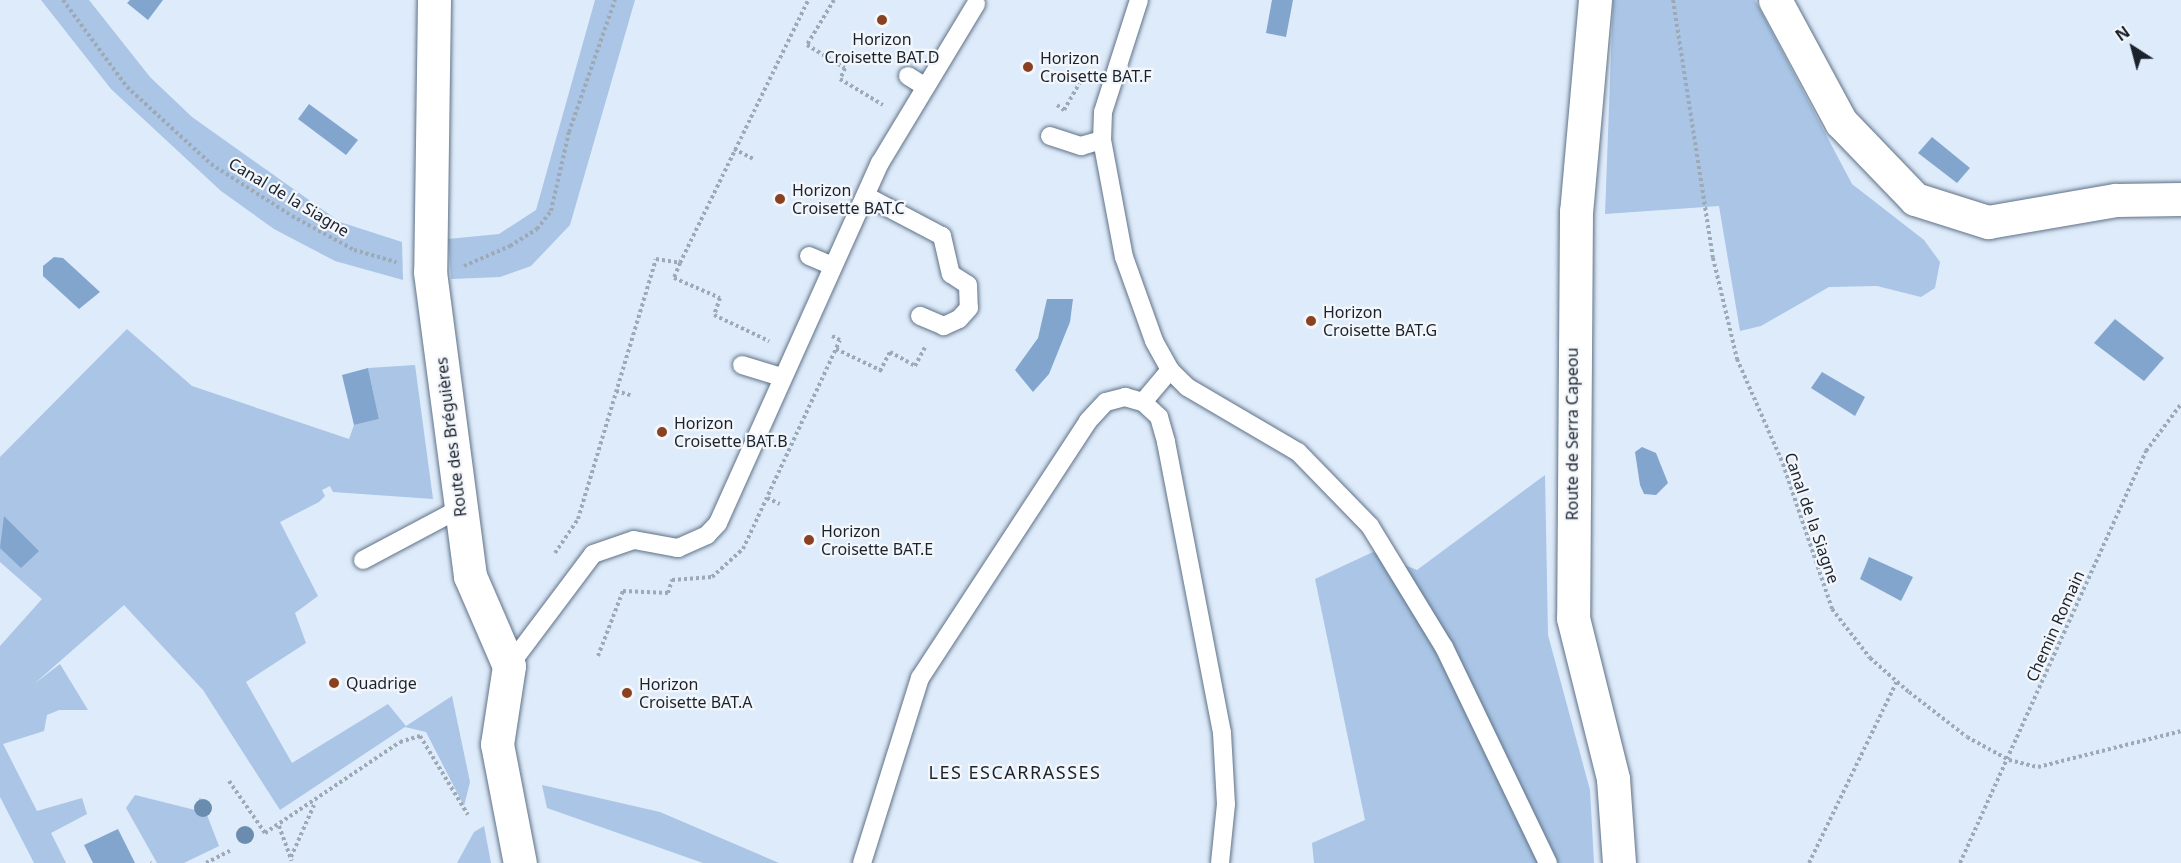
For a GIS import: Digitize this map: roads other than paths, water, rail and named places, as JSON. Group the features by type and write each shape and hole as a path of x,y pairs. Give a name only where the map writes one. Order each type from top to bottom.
{"street":[{"name":"Route des Bréguières","path":"434,0 430,272 459,509 473,586 509,666"},
{"name":"Route de Serra Capeou","path":"1595,0 1576,211 1573,618 1613,779 1619,863"},
{"path":"1774,0 1841,122 1875,163 1915,199 1988,222 2116,200 2181,199"},
{"path":"509,666 497,744 520,863"}],"lane":[{"path":"1139,0 1103,112 1102,140 1124,257 1170,370 1187,387 1298,452 1370,526 1444,647 1548,863"},
{"path":"509,666 592,554 634,540 678,548 707,535 727,509 782,372 904,118 976,4"},
{"path":"908,76 924,86"},
{"path":"1050,136 1081,146 1102,140"},
{"path":"866,196 942,236 951,273 968,285 969,308 959,319 944,326 920,316"},
{"path":"809,256 832,266"},
{"path":"742,365 782,372"},
{"path":"1143,402 1170,370"},
{"path":"862,863 920,678 1088,421 1106,402 1125,397 1143,402 1159,417 1166,442 1222,733 1226,804 1220,863"},
{"path":"363,560 459,509"}],"place":[{"name":"Horizon Croisette BAT.D","path":"882,20"},
{"name":"Horizon Croisette BAT.F","path":"1028,67"},
{"name":"Horizon Croisette BAT.C","path":"780,199"},
{"name":"Horizon Croisette BAT.G","path":"1311,321"},
{"name":"Horizon Croisette BAT.B","path":"662,432"},
{"name":"Horizon Croisette BAT.E","path":"809,540"},
{"name":"Quadrige","path":"334,683"},
{"name":"Horizon Croisette BAT.A","path":"627,693"}],"district":[{"name":"LES ESCARRASSES","path":"1015,772"}]}
